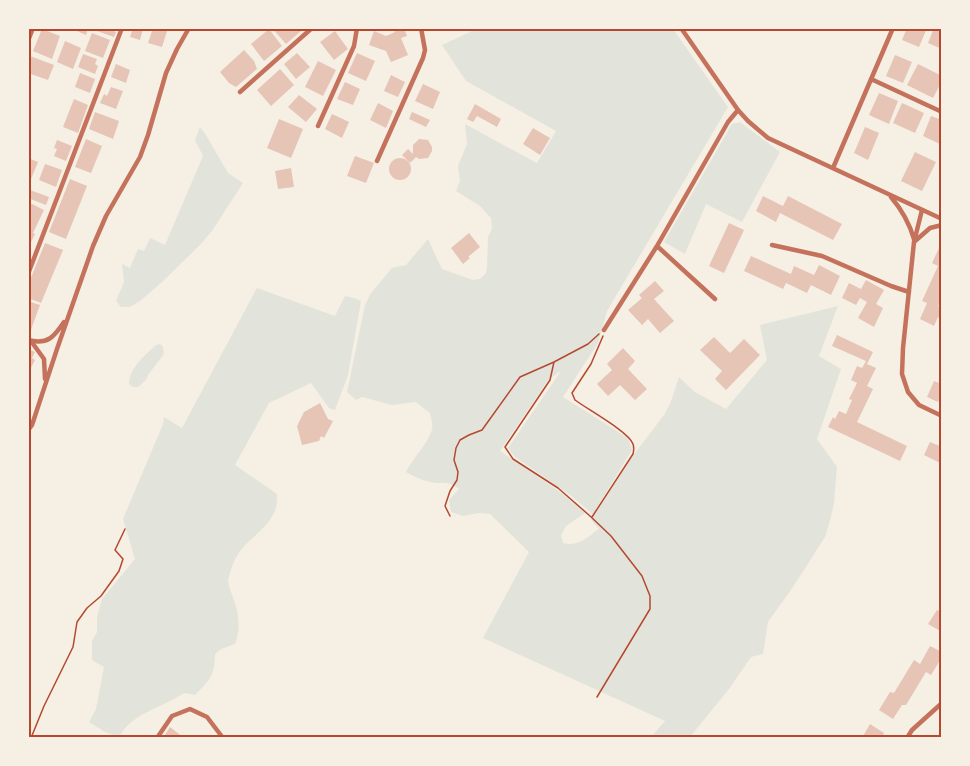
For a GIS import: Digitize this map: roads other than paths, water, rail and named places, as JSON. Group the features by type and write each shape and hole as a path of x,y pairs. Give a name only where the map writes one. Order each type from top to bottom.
{"street":[{"path":"28,41 33,28"},
{"path":"28,274 122,28"},
{"path":"28,430 32,425 96,238 140,157 166,73 189,28"},
{"path":"240,92 312,28"},
{"path":"318,126 354,46 357,28"},
{"path":"377,161 423,58 425,50 421,28"},
{"path":"681,28 738,110 768,138 942,219"},
{"path":"833,168 893,28"},
{"path":"872,79 942,112"},
{"path":"604,330 657,246 728,122 738,110"},
{"path":"888,195 903,212 914,242"},
{"path":"921,210 914,242 902,374 908,392 919,405 942,416"},
{"path":"914,242 930,228 942,225"},
{"path":"772,245 822,256 909,292"},
{"path":"657,246 715,299"},
{"path":"30,341 38,342 55,336 68,318"},
{"path":"30,341 44,359 45,386"},
{"path":"907,738 912,730 942,703"},
{"path":"157,738 172,716 190,708 207,717 223,738"}]}
